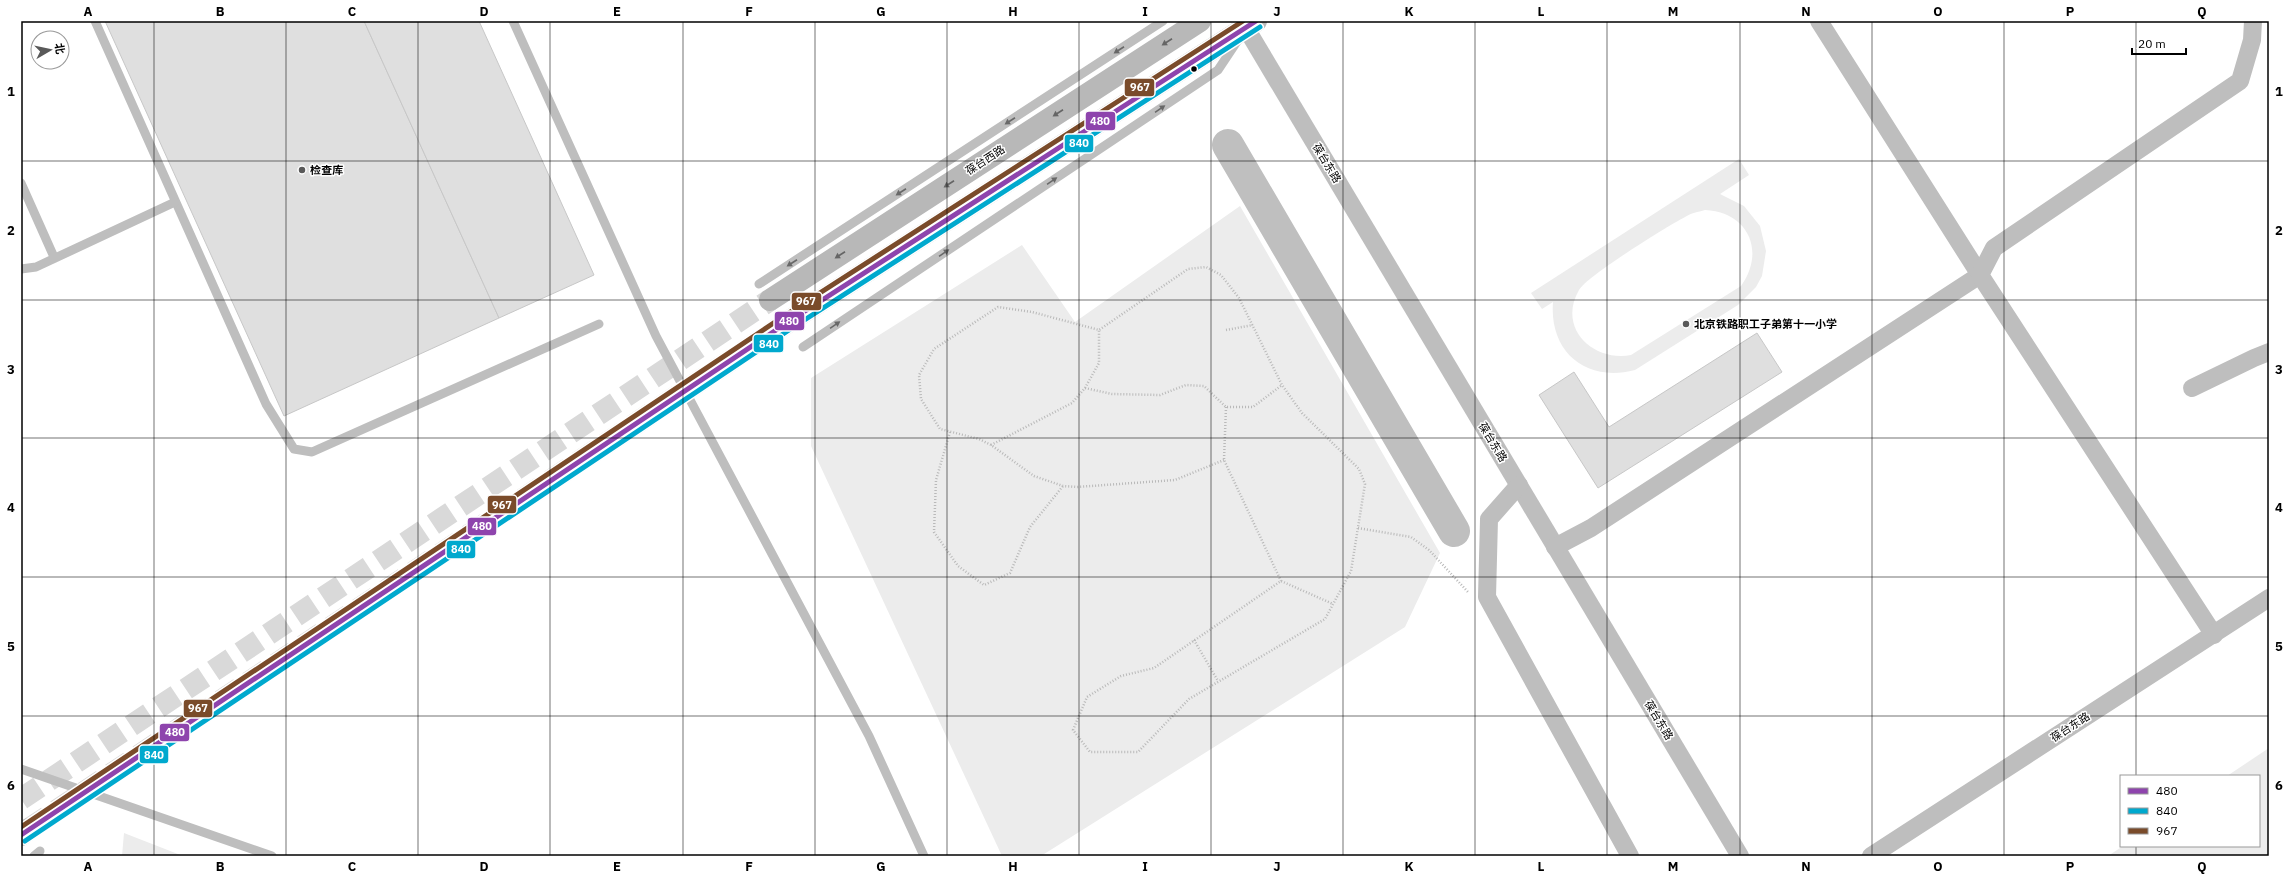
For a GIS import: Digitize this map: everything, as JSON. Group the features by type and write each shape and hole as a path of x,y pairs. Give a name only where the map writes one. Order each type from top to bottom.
{"street":[{"name":"葆台西路","path":"765,292 1200,21"},
{"path":"1555,547 1591,528 1980,276 1994,248 2240,81 2252,40 2253,21"},
{"path":"1822,22 1980,276 2214,634"},
{"path":"788,322 1251,24"},
{"name":"葆台东路","path":"1251,24 1518,485 1740,856"},
{"path":"2192,388 2269,352"},
{"path":"1518,485 1489,519 1487,597 1630,856"},
{"name":"葆台东路","path":"1871,856 2269,598"}],"lane":[{"path":"95,21 266,404 294,449 312,452 599,324"},
{"path":"513,21 656,336 869,736 924,856"},
{"path":"765,292 1163,21"},
{"path":"803,346 1218,70 1251,24"},
{"path":"21,183 54,258"},
{"path":"21,269 36,267 175,202"},
{"path":"21,769 272,856"}],"path":[{"path":"1224,460 1175,480 1078,487 1063,486 1034,476 991,445 979,439 940,429 921,399 919,375 934,349 998,308 1032,312 1099,330 1188,269 1206,267 1221,275 1239,298 1282,384 1302,412 1359,469 1365,484 1351,571 1325,619 1189,699 1138,752 1090,752 1073,730 1087,697 1121,676 1154,668 1281,581"},
{"path":"1226,330 1253,325"},
{"path":"991,445 1072,403 1085,388 1099,363 1099,330"},
{"path":"1085,388 1112,394 1160,395 1186,385 1204,386 1226,407 1253,407 1282,384"},
{"path":"1226,407 1224,460 1281,581 1333,604"},
{"path":"950,432 936,480 934,532 958,566 984,585 1010,573 1030,527 1063,486"},
{"path":"1358,528 1411,538 1429,550 1474,597"},
{"path":"1194,640 1218,682"}],"shaded area":[{"path":"1739,159 1749,175 1720,194 1744,206 1760,226 1766,251 1762,276 1756,287 1738,305 1635,370 1617,373 1601,372 1586,367 1574,360 1564,349 1557,336 1553,320 1553,302 1542,309 1531,293","holes":["1705,210 1720,212 1732,218 1742,226 1752,247 1752,260 1748,273 1741,286 1631,355 1617,356 1604,353 1592,348 1582,339 1576,329 1572,317 1573,304 1579,290 1585,283 1611,263 1687,216"]},
{"path":"1240,206 1440,553 1405,627 1041,856 1002,856 811,446 811,378 1022,245 1075,322"},
{"path":"2269,748 2269,856 2108,856 2122,847 2260,847 2260,775 2228,775"},
{"path":"124,833 183,856 122,856"}],"building":[{"name":"检查库","path":"105,21 364,21 499,318 284,416"},
{"path":"364,21 479,21 594,275 499,318"},
{"path":"1757,333 1782,372 1598,488 1539,395 1574,372 1609,427"}],"waterway":[{"path":"1228,145 1454,531"}],"tunnel":[{"path":"21,799 770,300"},
{"path":"29,829 788,322"}],"transit line":[{"name":"967","path":"21,827 784,316 1243,21"},
{"name":"480","path":"21,835 788,322 1256,21"},
{"name":"840","path":"25,841 792,328 1260,27"}],"place":[{"name":"检查库","path":"302,170"},
{"name":"北京铁路职工子弟第十一小学","path":"1686,324"}]}
